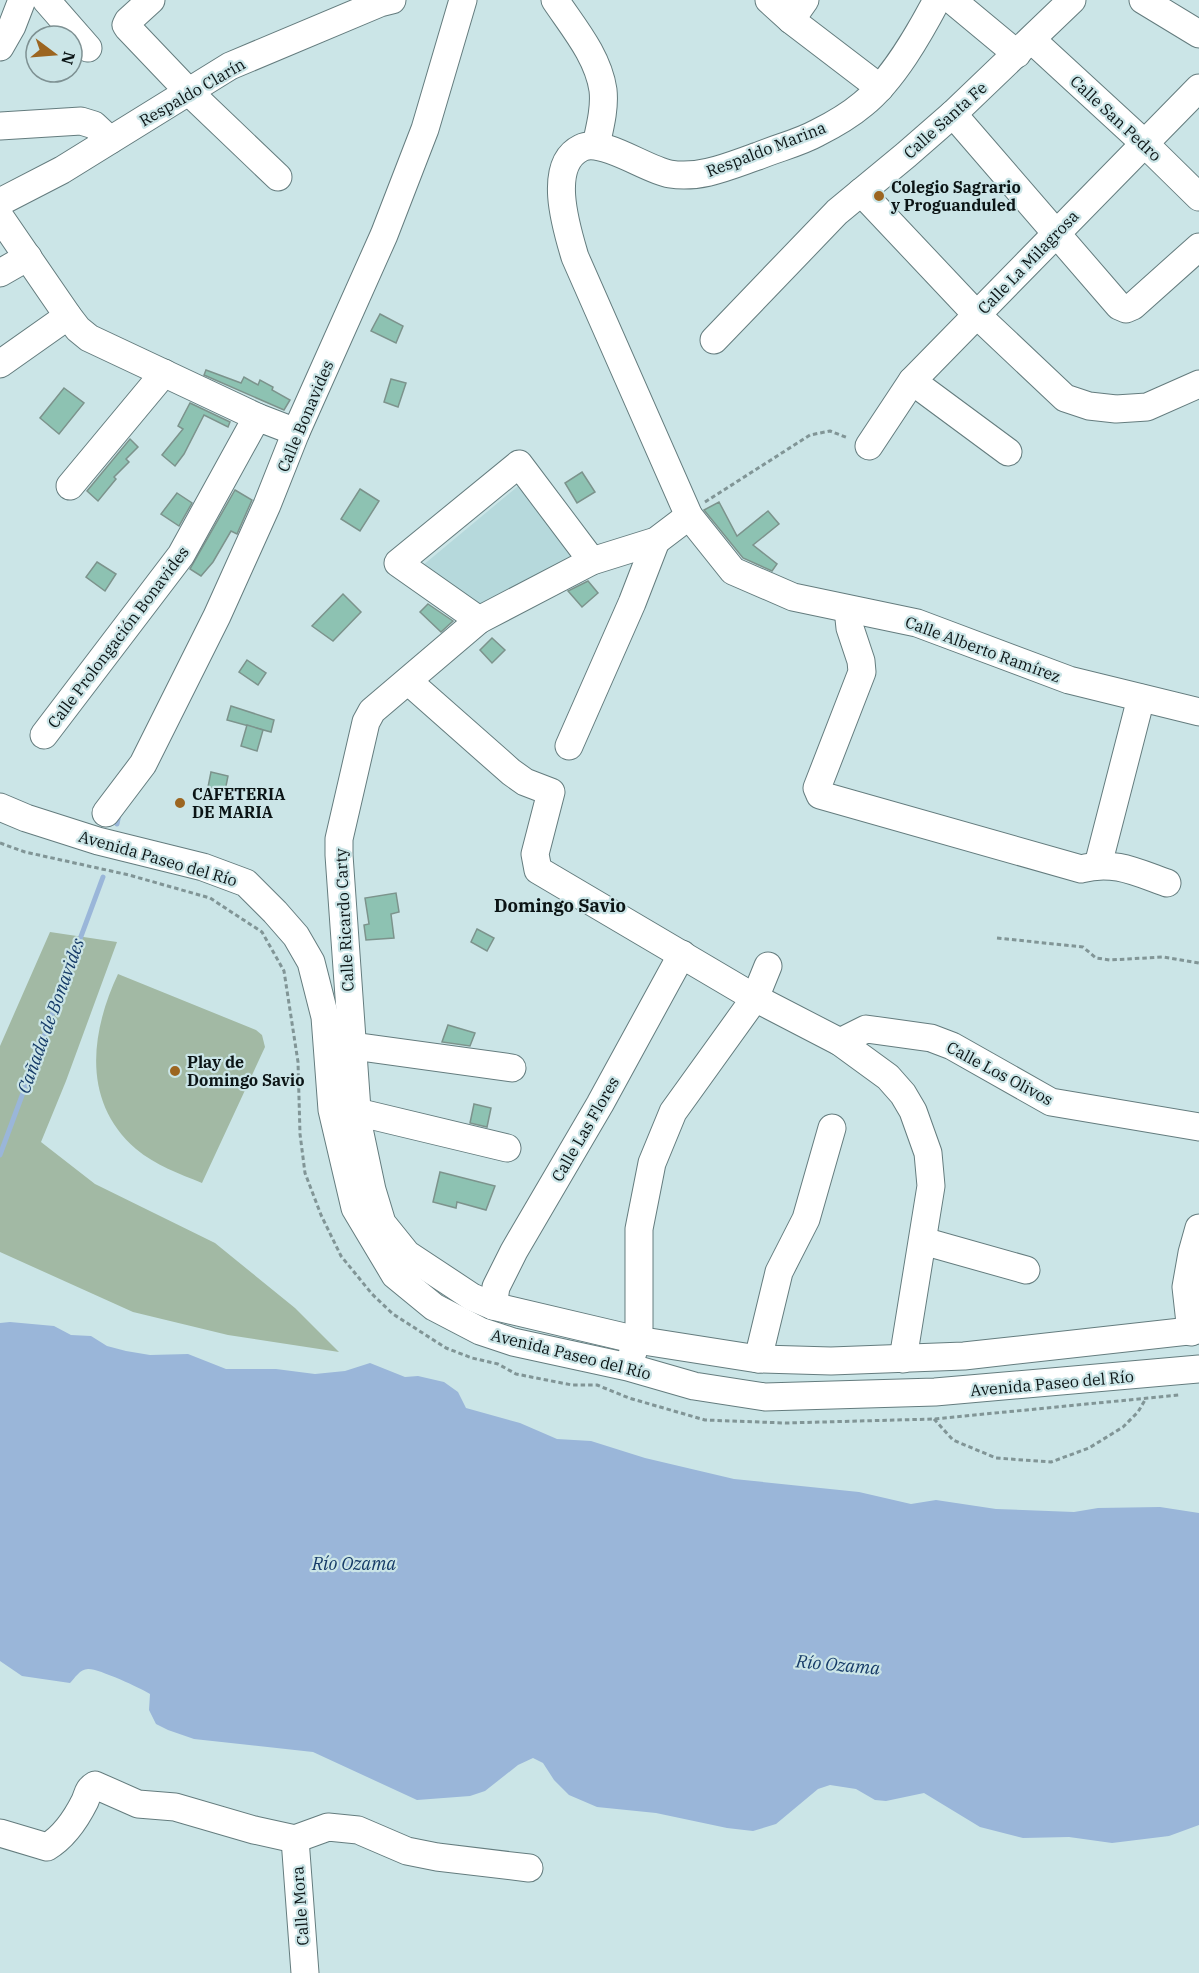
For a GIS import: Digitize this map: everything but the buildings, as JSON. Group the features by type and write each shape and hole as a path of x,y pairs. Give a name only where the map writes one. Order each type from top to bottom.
{"street":[{"path":"0,47 12,26 22,0"},
{"path":"46,0 88,48"},
{"name":"Respaldo Clarín","path":"0,202 62,171 230,66 380,3 393,0"},
{"name":"Calle Bonavides","path":"106,813 143,764 217,616 267,505 296,432 384,235 425,129 463,0"},
{"path":"555,0 591,55 603,89 602,119 596,145 582,147 572,153 566,165 561,184 565,225 576,258 688,516"},
{"path":"769,0 798,10 880,88"},
{"name":"Respaldo Marina","path":"596,145 650,169 670,174 698,175 720,170 816,134 864,103 880,88 896,67 937,0"},
{"name":"Calle San Pedro","path":"952,0 1024,47 1144,143 1199,197"},
{"name":"Calle Santa Fe","path":"714,340 837,212 952,114 1072,0"},
{"path":"1143,0 1199,34"},
{"path":"139,4 126,25 128,28 189,92 278,177"},
{"name":"Calle La Milagrosa","path":"869,446 912,381 1199,88"},
{"path":"952,114 1119,306 1126,309 1133,306 1199,247"},
{"path":"0,126 81,121 94,125 110,140"},
{"path":"861,192 977,315 1065,398 1089,406 1116,409 1147,407 1199,384"},
{"path":"0,217 68,316 89,338 257,417 296,432"},
{"path":"0,273 28,257"},
{"path":"0,367 68,316"},
{"path":"70,486 164,373"},
{"path":"912,381 1008,452"},
{"name":"Calle Prolongación Bonavides","path":"44,735 181,555 257,417"},
{"path":"479,620 398,563 519,464 592,561"},
{"name":"Calle Ricardo Carty","path":"493,1306 472,1297 407,1254 382,1223 372,1190 357,1112 345,967 339,838 366,722 372,711 479,620 592,561 656,540 688,516"},
{"name":"Calle Alberto Ramírez","path":"688,516 733,571 792,597 917,623 1070,680 1199,712"},
{"path":"569,746 632,603 656,540"},
{"path":"848,609 850,628 861,661 862,672 817,788 820,795 1080,870 1098,865 1123,868 1167,883"},
{"path":"408,681 511,772 525,782 551,792 535,854 538,870 755,998 840,1042 888,1077 903,1094 913,1111 928,1153 931,1186 903,1359"},
{"path":"1098,865 1141,698"},
{"name":"Avenida Paseo del Río","path":"0,807 26,819 98,841 203,867 246,883 296,936 311,963 325,1017 332,1110 355,1208 395,1275 434,1307 480,1331 513,1342 628,1367 694,1386 765,1397 935,1392 1199,1369"},
{"name":"Calle Las Flores","path":"493,1306 496,1287 514,1251 600,1104 682,954"},
{"path":"628,1367 637,1340 639,1229 652,1163 673,1112 755,998 768,966"},
{"name":"Calle Los Olivos","path":"840,1042 866,1029 931,1038 952,1046 1051,1102 1199,1127"},
{"path":"353,1046 512,1068"},
{"path":"357,1112 507,1148"},
{"path":"758,1359 779,1272 806,1219 832,1128"},
{"path":"1195,1331 1186,1287 1199,1228"},
{"path":"923,1240 1026,1270"},
{"name":"Avenida Paseo del Río","path":"493,1306 637,1340 758,1359 831,1361 964,1356 1195,1331"},
{"path":"0,1833 47,1847 60,1840 85,1801 89,1788 95,1785 138,1803 175,1807 254,1830 295,1839 328,1827 358,1830 407,1851 437,1857 529,1868"},
{"name":"Calle Mora","path":"295,1839 305,1973"}],"path":[{"path":"688,516 715,494 810,435 830,431 869,446"},
{"path":"997,938 1083,947 1096,958 1110,960 1162,957 1199,963"},
{"path":"934,1419 953,1440 996,1458 1051,1461 1089,1448 1123,1427 1138,1412 1145,1400"}],"shaded area":[{"path":"523,482 583,550 478,606 422,566"}],"green space":[{"path":"50,932 117,942 41,1142 95,1184 215,1243 295,1308 339,1352 228,1335 133,1312 0,1252 0,1046"},
{"name":"Play de Domingo Savio","path":"118,974 256,1030 262,1035 265,1047 202,1183 168,1169 143,1155 119,1130 106,1110 99,1089 96,1066 97,1043 101,1020"}],"water":[{"name":"Río Ozama","path":"0,1323 54,1326 71,1335 91,1336 107,1346 126,1351 150,1355 188,1354 226,1369 276,1369 315,1374 345,1371 370,1363 405,1377 418,1376 444,1382 458,1392 466,1408 520,1423 557,1439 591,1441 645,1458 734,1479 859,1492 911,1504 936,1500 996,1509 1074,1512 1098,1508 1160,1507 1199,1513 1199,1825 1169,1836 1112,1843 1069,1837 1023,1838 980,1827 924,1793 886,1801 875,1800 856,1789 830,1785 818,1789 776,1824 753,1831 656,1813 597,1807 569,1795 554,1780 543,1763 533,1758 518,1765 485,1791 470,1796 417,1800 313,1752 194,1739 168,1730 156,1724 149,1710 150,1694 100,1672 85,1669 70,1683 22,1676 0,1661"}],"waterway":[{"name":"Cañada de Bonavides","path":"117,824 119,814"},
{"name":"Cañada de Bonavides","path":"0,1155 103,877"}],"place":[{"name":"Colegio Sagrario y Proguanduled","path":"879,196"},
{"name":"CAFETERIA DE MARIA","path":"180,803"},
{"name":"Play de Domingo Savio","path":"175,1071"}],"district":[{"name":"Domingo Savio","path":"560,906"}]}
